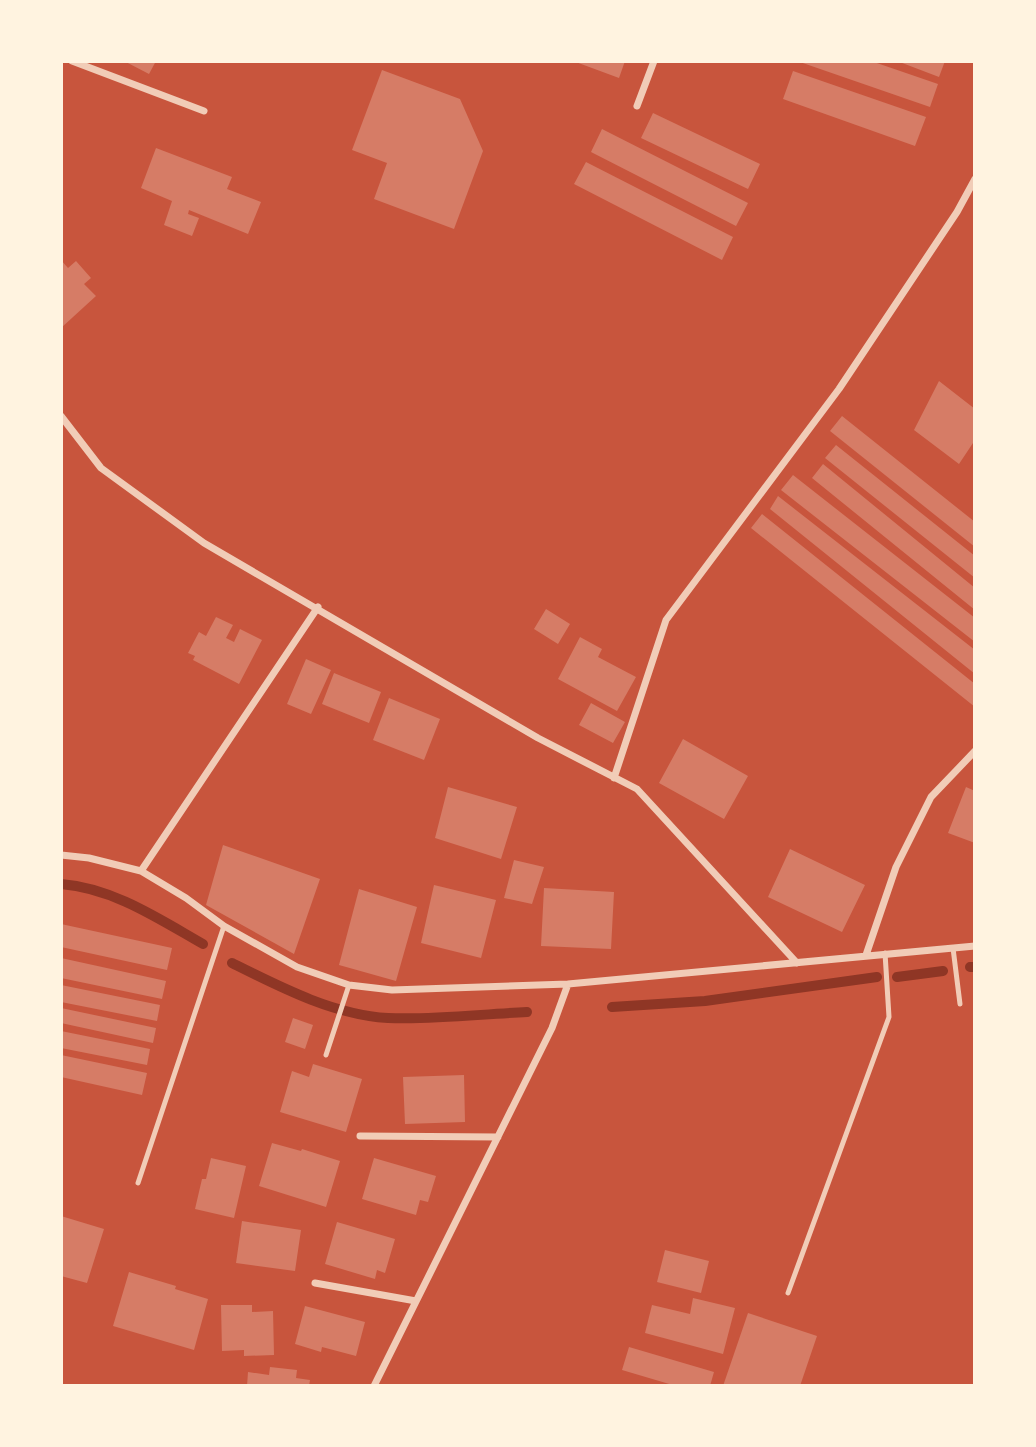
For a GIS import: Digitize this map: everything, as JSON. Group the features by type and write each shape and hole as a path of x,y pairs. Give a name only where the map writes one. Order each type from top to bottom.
{"street":[{"path":"72,61 204,111"},
{"path":"637,106 654,61"},
{"path":"614,778 666,620 839,389 957,212 975,179"},
{"path":"61,416 101,468 204,543 318,607 538,738 637,789 797,963"},
{"path":"141,871 318,607"},
{"path":"866,955 896,867 931,797 975,751"},
{"path":"61,855 89,858 141,871 225,926 297,967 349,985 392,990 568,984 975,946"},
{"path":"374,1386 552,1028 568,984"},
{"path":"360,1136 498,1137"},
{"path":"315,1283 416,1301"}],"lane":[{"path":"138,1183 225,926"},
{"path":"953,948 960,1004"},
{"path":"788,1293 890,1017 885,953"},
{"path":"326,1055 349,985"}],"building":[{"path":"124,61 156,61 149,74"},
{"path":"573,61 625,61 619,78"},
{"path":"797,61 871,61 938,84 930,107"},
{"path":"897,61 945,61 939,77"},
{"path":"382,70 460,99 483,151 454,229 374,199 387,163 352,150"},
{"path":"793,71 926,117 915,146 783,99"},
{"path":"653,113 760,164 748,189 641,138"},
{"path":"602,129 748,203 736,226 591,152"},
{"path":"156,148 232,177 227,189 261,202 248,234 189,210 188,214 199,218 192,236 164,225 172,201 141,188"},
{"path":"586,162 733,237 722,260 574,184"},
{"path":"61,260 68,268 76,261 91,278 84,284 96,296 61,328"},
{"path":"939,381 975,409 975,440 959,464 914,430"},
{"path":"842,416 975,522 975,547 830,431"},
{"path":"836,445 975,556 975,578 825,458"},
{"path":"823,464 975,588 975,610 812,478"},
{"path":"793,475 975,618 975,642 781,490"},
{"path":"778,496 975,650 975,674 770,509"},
{"path":"762,514 975,684 975,707 751,528"},
{"path":"546,609 570,624 558,644 534,629"},
{"path":"216,617 233,625 226,638 234,642 240,629 262,640 239,684 193,660 195,656 188,653 199,632 206,636"},
{"path":"580,637 602,649 598,657 636,677 617,711 558,679"},
{"path":"306,659 331,670 311,714 287,704"},
{"path":"334,673 381,692 369,723 322,704"},
{"path":"389,698 440,719 424,760 373,740"},
{"path":"591,703 625,722 613,743 579,725"},
{"path":"683,739 748,776 724,819 659,783"},
{"path":"448,787 517,807 501,859 435,838"},
{"path":"966,787 975,791 975,843 948,833"},
{"path":"223,845 320,879 294,954 206,905"},
{"path":"790,849 865,885 842,932 768,897"},
{"path":"514,860 544,867 532,904 504,898"},
{"path":"434,885 496,900 481,958 421,943"},
{"path":"544,888 614,892 611,949 541,946"},
{"path":"359,889 417,907 396,981 339,965"},
{"path":"61,924 172,948 167,970 61,947"},
{"path":"61,958 166,981 162,999 61,978"},
{"path":"61,985 160,1005 157,1021 61,1002"},
{"path":"61,1008 156,1028 153,1043 61,1023"},
{"path":"293,1018 313,1025 305,1049 285,1042"},
{"path":"61,1031 150,1049 147,1065 61,1048"},
{"path":"61,1055 147,1073 142,1095 61,1077"},
{"path":"313,1064 362,1079 346,1132 280,1112 292,1071 309,1077"},
{"path":"464,1075 465,1122 405,1124 403,1077"},
{"path":"272,1143 340,1161 326,1207 259,1186"},
{"path":"211,1158 246,1166 234,1218 195,1209 202,1179 206,1179"},
{"path":"374,1158 436,1176 428,1202 420,1200 416,1215 362,1199"},
{"path":"61,1216 104,1229 87,1283 61,1276"},
{"path":"242,1221 301,1230 295,1271 236,1263"},
{"path":"337,1222 395,1239 385,1273 377,1270 375,1279 325,1264"},
{"path":"665,1250 709,1261 701,1293 657,1282"},
{"path":"129,1272 208,1299 194,1350 113,1326"},
{"path":"693,1298 735,1308 723,1354 645,1333 652,1305 690,1314"},
{"path":"221,1305 252,1305 252,1312 273,1311 274,1355 244,1356 244,1350 222,1351"},
{"path":"305,1306 365,1322 356,1356 322,1347 321,1352 295,1344"},
{"path":"748,1313 817,1336 800,1386 723,1386"},
{"path":"629,1347 714,1372 710,1386 676,1386 622,1370"},
{"path":"270,1367 297,1370 296,1378 310,1380 309,1386 247,1386 248,1372 269,1375"}],"waterway":[{"path":"61,884 117,898 203,944"},
{"path":"232,963 328,1006 368,1016 423,1018 527,1012"},
{"path":"970,967 975,967"},
{"path":"897,977 943,971"},
{"path":"612,1007 705,1001 877,977"}]}
